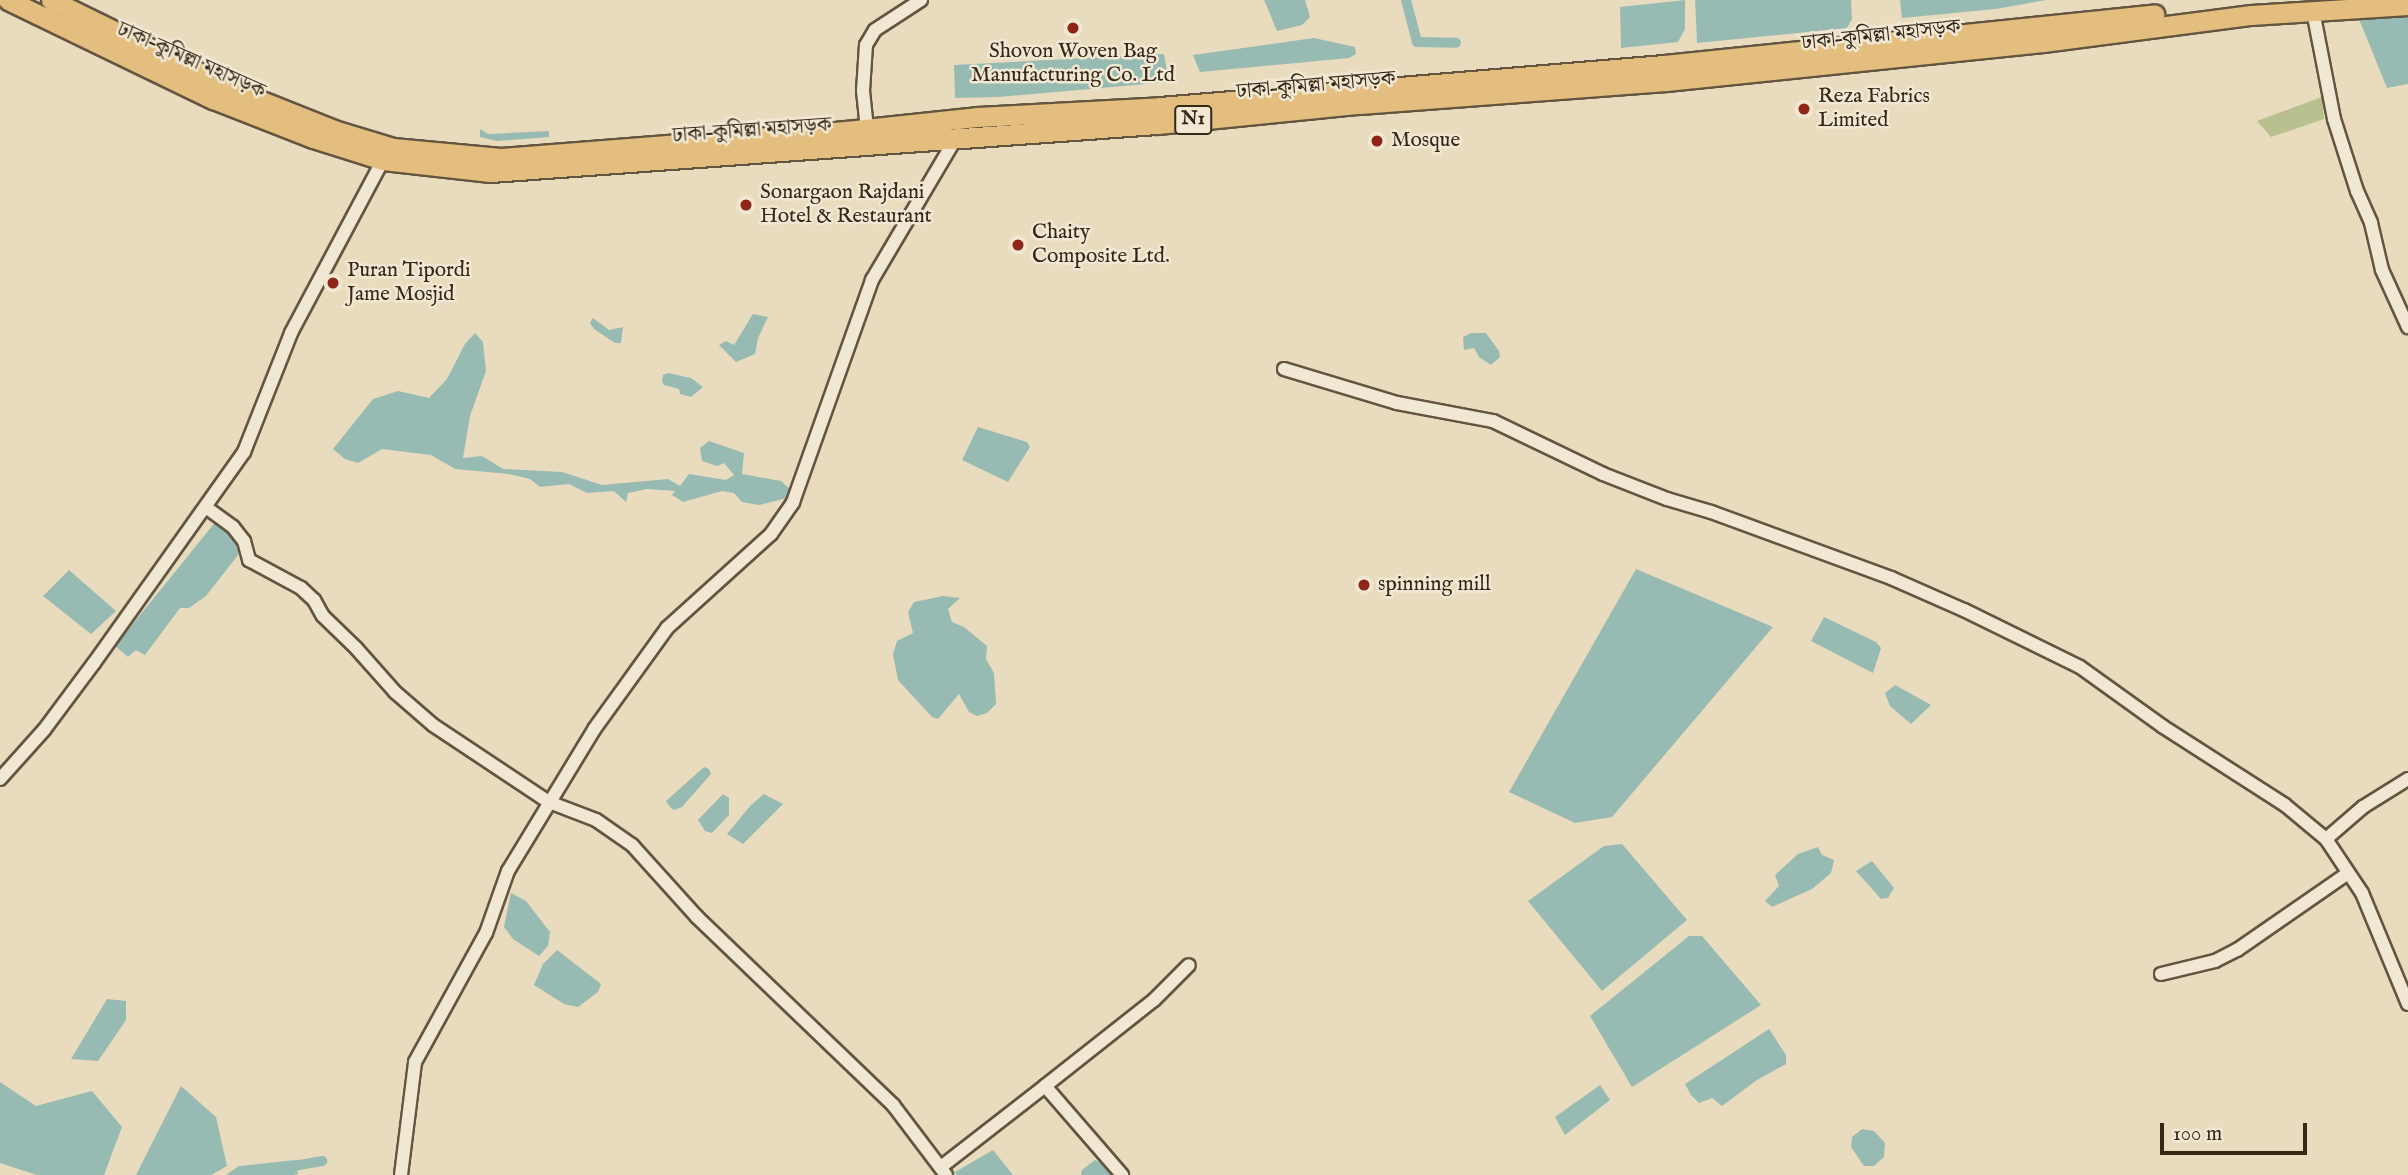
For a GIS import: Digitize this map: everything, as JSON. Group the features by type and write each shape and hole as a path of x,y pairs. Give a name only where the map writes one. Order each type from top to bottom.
{"highway":[{"name":"ঢাকা–কুমিল্লা মহাসড়ক","path":"8,0 213,99 313,138 389,156 490,172 1667,81 2313,10 2408,5"},
{"name":"ঢাকা–কুমিল্লা মহাসড়ক","path":"51,0 239,92 334,130 389,156 500,158 867,129 978,117 1160,107 1664,65 2039,28 2277,0"}],"street":[{"path":"867,129 863,91 866,45 875,30 921,0"},
{"path":"2313,10 2334,119 2357,191 2371,223 2382,270 2408,327"},
{"path":"404,1174 415,1062 486,933 508,871 595,728 667,628 771,534 793,502 872,280 956,138"},
{"path":"0,779 44,730 207,508 244,452 292,333 389,156"},
{"path":"1284,369 1397,403 1493,421 1603,474 1891,578 1964,610 2080,667 2162,726 2285,805 2326,839 2362,893 2408,1004"},
{"path":"207,508 233,527 244,541 249,560 301,588 314,600 323,616 395,692 433,724 549,802 596,820 632,845 689,909 893,1105 943,1171 1154,1000 1189,965"},
{"path":"2326,839 2363,807 2408,779"},
{"path":"2161,974 2215,961 2237,950 2348,873"},
{"path":"1045,1086 1122,1175"}],"green space":[{"path":"2322,97 2324,119 2271,137 2257,121"}],"water":[{"path":"1264,0 1305,0 1310,17 1302,25 1277,31"},
{"path":"1685,0 1685,29 1678,42 1621,48 1620,7"},
{"path":"1695,0 1851,0 1852,19 1847,28 1697,43"},
{"path":"1900,0 2046,0 1996,9 1902,18"},
{"path":"2408,12 2408,84 2387,88 2359,19"},
{"path":"1314,38 1355,47 1356,54 1349,58 1200,72 1193,55"},
{"path":"1164,54 1169,82 998,97 955,98 954,65"},
{"path":"480,129 488,134 549,131 549,137 497,141 480,137"},
{"path":"753,314 768,317 758,338 755,354 736,362 719,345 726,341 734,345"},
{"path":"593,318 609,330 623,327 621,343 615,343 594,329 590,323"},
{"path":"475,333 483,342 486,371 470,416 463,458 482,456 503,469 562,472 602,485 668,479 680,486 689,474 726,480 734,475 724,463 717,466 702,461 700,448 709,441 744,453 742,474 781,481 792,491 791,497 759,505 742,502 734,493 722,491 683,502 672,495 675,491 647,489 628,493 626,502 614,491 587,493 569,484 540,487 530,479 509,474 455,469 431,455 382,449 358,463 345,459 333,449 373,399 398,391 429,398 447,379 465,344"},
{"path":"1471,333 1486,333 1499,351 1500,357 1491,365 1479,357 1474,348 1464,350 1463,337"},
{"path":"668,373 691,378 703,387 691,397 680,394 679,389 664,385 663,375"},
{"path":"978,427 1027,442 1030,447 1008,482 962,460"},
{"path":"217,520 241,543 238,555 206,596 189,608 180,608 145,655 136,650 128,657 115,646"},
{"path":"1636,569 1773,627 1612,817 1575,823 1509,792"},
{"path":"69,570 116,611 91,634 43,596"},
{"path":"943,596 960,598 948,609 952,622 964,627 987,646 986,659 994,673 996,704 987,713 977,716 969,712 959,694 938,719 932,717 898,680 893,654 897,641 913,633 908,612 914,602"},
{"path":"1824,617 1876,642 1881,648 1873,673 1811,641"},
{"path":"1895,685 1931,705 1911,724 1890,706 1885,693"},
{"path":"704,767 709,769 711,774 682,807 674,810 670,807 666,801"},
{"path":"723,794 729,798 729,815 712,833 705,831 698,820"},
{"path":"764,794 783,804 743,844 727,834 751,805"},
{"path":"1622,844 1687,920 1602,991 1528,901 1604,846"},
{"path":"1818,847 1822,855 1834,860 1831,873 1812,889 1772,907 1765,901 1779,886 1775,875 1798,854"},
{"path":"1872,861 1894,888 1888,898 1881,899 1856,871"},
{"path":"511,893 526,901 550,932 548,946 539,956 513,939 504,927"},
{"path":"1689,936 1702,936 1761,1005 1632,1087 1590,1016"},
{"path":"557,950 601,984 598,992 578,1007 564,1004 534,985 543,964"},
{"path":"107,999 126,1001 126,1020 98,1061 71,1059"},
{"path":"1769,1029 1786,1055 1786,1064 1757,1080 1722,1106 1712,1098 1699,1103 1691,1095 1685,1084"},
{"path":"0,1082 36,1106 92,1091 122,1127 104,1175 37,1175 0,1163"},
{"path":"1600,1085 1610,1100 1565,1135 1555,1117"},
{"path":"181,1086 216,1117 227,1166 211,1175 136,1175"},
{"path":"1862,1129 1874,1131 1885,1143 1884,1157 1874,1166 1864,1166 1851,1147 1852,1137"},
{"path":"993,1150 1013,1175 957,1175 955,1172"},
{"path":"295,1160 298,1174 294,1175 226,1175 239,1166"},
{"path":"1095,1160 1104,1164 1115,1175 1081,1175 1082,1170"}],"waterway":[{"path":"1406,0 1417,42 1456,43"},
{"path":"282,1168 322,1161"}],"place":[{"name":"Shovon Woven Bag Manufacturing Co. Ltd","path":"1073,28"},
{"name":"Reza Fabrics Limited","path":"1804,109"},
{"name":"Mosque","path":"1377,141"},
{"name":"Sonargaon Rajdani Hotel & Restaurant","path":"746,205"},
{"name":"Chaity Composite Ltd.","path":"1018,245"},
{"name":"Puran Tipordi Jame Mosjid","path":"333,283"},
{"name":"spinning mill","path":"1364,585"}]}
